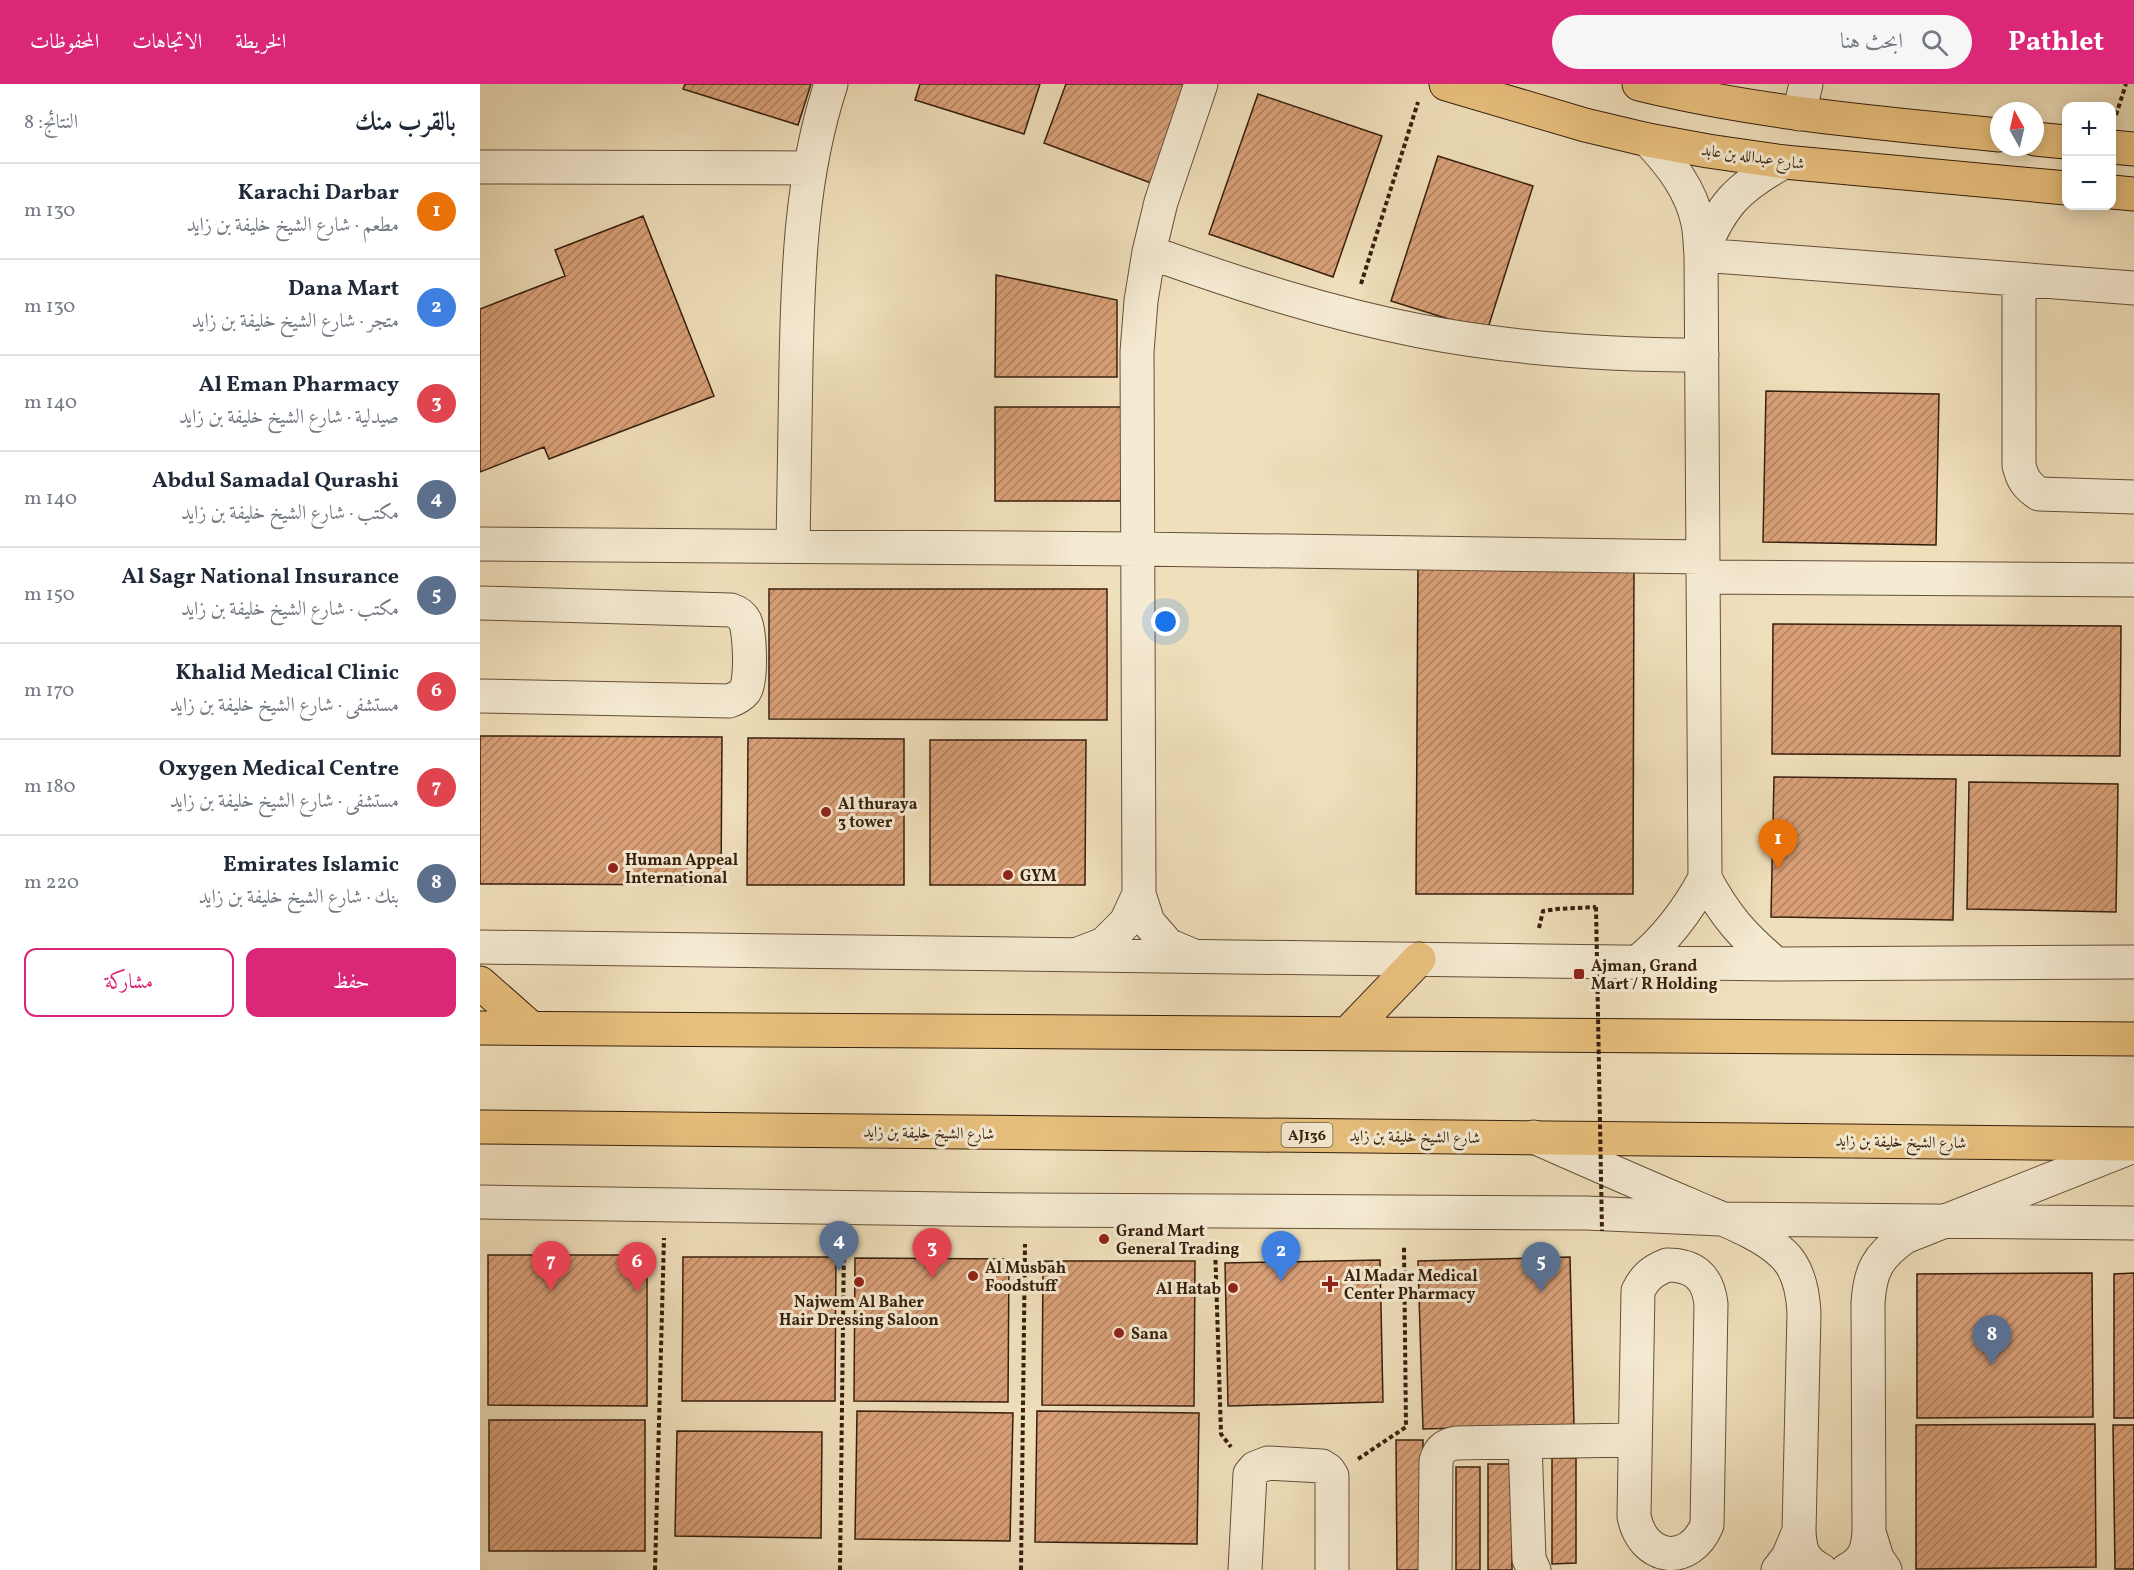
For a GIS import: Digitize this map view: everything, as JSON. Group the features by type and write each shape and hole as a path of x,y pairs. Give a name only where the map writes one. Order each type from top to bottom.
{"main road":[{"path":"1639,84 1725,94 1803,99 1990,133"},
{"name":"شارع عبدالله بن عابد","path":"1433,90 1648,140 1784,162 2062,188"},
{"path":"2116,134 2134,149"},
{"path":"2044,140 2062,142"},
{"path":"2116,192 2134,194"},
{"path":"1347,1034 1419,959"},
{"path":"480,983 531,1028"},
{"path":"480,1028 2134,1039"},
{"name":"شارع الشيخ خليفة بن زايد","path":"480,1127 2134,1145"}],"street":[{"path":"793,546 800,252 809,168 831,84"},
{"path":"1194,956 1168,945 1149,922 1139,894 1137,352 1141,301 1149,252 1161,202 1201,84"},
{"path":"1648,140 1671,164 1688,192 1698,223 1701,255 1705,878 1718,903 1735,926 1776,964"},
{"path":"1701,255 1713,225 1732,199 1755,178 1784,162"},
{"path":"480,167 809,168"},
{"path":"1149,252 1283,298 1420,331 1525,346 1631,355 1702,355"},
{"path":"1701,255 2134,288"},
{"path":"2019,280 2021,477 2029,488 2039,494 2134,496"},
{"path":"480,544 1138,549 2134,580"},
{"path":"480,603 731,609 744,619 747,626 749,675 744,692 729,701 480,696"},
{"path":"1638,962 1659,945 1677,925 1705,878"},
{"path":"1077,954 1104,944 1126,922 1139,894"},
{"path":"480,947 1776,964 2134,962"},
{"path":"1534,1137 1767,1242 1784,1255 1796,1272 1803,1292 1804,1313 1800,1548 1809,1563 1821,1570"},
{"path":"1847,1570 1857,1565 1868,1550 1870,1283 1876,1264 1888,1248 1905,1237 2134,1145"},
{"path":"480,1202 1026,1210 1586,1212 1720,1219 2134,1223"},
{"path":"1667,1265 1680,1265 1693,1270 1703,1279 1709,1291 1711,1304 1707,1525 1701,1538 1692,1547 1679,1553 1666,1553 1653,1549 1636,1529 1634,1516 1635,1440 1638,1291 1644,1279 1654,1270 1667,1265"},
{"path":"1435,1570 1438,1454 1449,1444 1635,1440"},
{"path":"1525,1442 1529,1559 1534,1570"},
{"path":"1245,1570 1250,1474 1254,1468 1268,1463 1322,1466 1332,1476 1332,1570"},
{"path":"1778,1570 1788,1557 1799,1531"},
{"path":"1869,1532 1877,1558 1885,1570"}],"path":[{"path":"2116,121 2126,84"},
{"path":"1351,316 1433,90"},
{"path":"1557,909 1596,908 1602,1231"},
{"path":"655,1570 665,1205"},
{"path":"840,1570 844,1208"},
{"path":"1021,1570 1026,1210"},
{"path":"1214,1211 1221,1434 1250,1474"},
{"path":"1332,1476 1406,1427 1404,1212"}],"building":[{"path":"685,84 811,84 798,125 683,89"},
{"path":"920,84 1040,84 1024,134 915,100"},
{"path":"1066,84 1188,84 1151,183 1044,143"},
{"path":"1258,94 1382,136 1333,277 1209,234"},
{"path":"1438,156 1533,186 1487,331 1391,301"},
{"path":"643,216 714,396 549,459 544,447 480,472 480,309 565,276 555,250"},
{"path":"996,275 1117,300 1117,377 995,377"},
{"path":"1766,391 1939,394 1936,545 1763,542"},
{"path":"995,407 1122,407 1122,501 995,501"},
{"path":"1418,560 1634,561 1633,894 1416,894"},
{"path":"769,589 1107,589 1107,720 769,719"},
{"path":"1773,624 2121,626 2120,756 1772,754"},
{"path":"480,736 722,737 721,885 480,884"},
{"name":"Al thuraya 3 tower","path":"748,738 904,739 904,885 747,885"},
{"path":"930,740 1086,740 1085,885 930,885"},
{"path":"1774,777 1956,779 1953,920 1771,917"},
{"path":"1969,782 2118,784 2116,912 1967,909"},
{"path":"488,1255 647,1255 647,1406 488,1405"},
{"path":"683,1257 836,1257 835,1401 682,1401"},
{"path":"1570,1257 1574,1425 1423,1429 1418,1261"},
{"path":"855,1258 1009,1259 1008,1402 854,1401"},
{"path":"1380,1260 1383,1402 1228,1406 1225,1263"},
{"name":"Sana","path":"1043,1261 1195,1261 1194,1406 1042,1405"},
{"path":"2092,1273 2093,1417 1917,1418 1917,1274"},
{"path":"2134,1273 2134,1418 2114,1418 2114,1274"},
{"path":"857,1411 1013,1413 1010,1541 855,1539"},
{"path":"1037,1411 1199,1413 1197,1544 1035,1542"},
{"path":"489,1420 645,1420 645,1551 489,1551"},
{"path":"2095,1424 2096,1567 1916,1569 1916,1425"},
{"path":"2113,1425 2134,1425 2134,1569 2115,1569"},
{"path":"677,1431 822,1432 821,1538 675,1536"},
{"path":"1396,1440 1423,1440 1424,1570 1397,1570"},
{"path":"1552,1458 1576,1458 1576,1563 1552,1564"},
{"path":"1488,1464 1512,1464 1512,1570 1488,1570"},
{"path":"1456,1467 1480,1467 1480,1570 1456,1570"}],"place":[{"name":"Al thuraya 3 tower","path":"826,812"},
{"name":"Human Appeal International","path":"613,868"},
{"name":"Karachi Darbar","path":"1778,869"},
{"name":"GYM","path":"1008,875"},
{"name":"Ajman, Grand Mart / R Holding","path":"1579,974"},
{"name":"Grand Mart General Trading","path":"1104,1239"},
{"name":"Abdul Samadal Qurashi","path":"839,1271"},
{"name":"Al Musbah Foodstuff","path":"973,1276"},
{"name":"Al Eman Pharmacy","path":"932,1278"},
{"name":"Dana Mart","path":"1281,1281"},
{"name":"Najwem Al Baher Hair Dressing Saloon","path":"859,1282"},
{"name":"Al Madar Medical Center Pharmacy","path":"1330,1284"},
{"name":"Al Hatab","path":"1233,1288"},
{"name":"Oxygen Medical Centre","path":"551,1291"},
{"name":"Khalid Medical Clinic","path":"637,1292"},
{"name":"Al Sagr National Insurance","path":"1541,1292"},
{"name":"Sana","path":"1119,1333"},
{"name":"Emirates Islamic","path":"1992,1365"}]}
